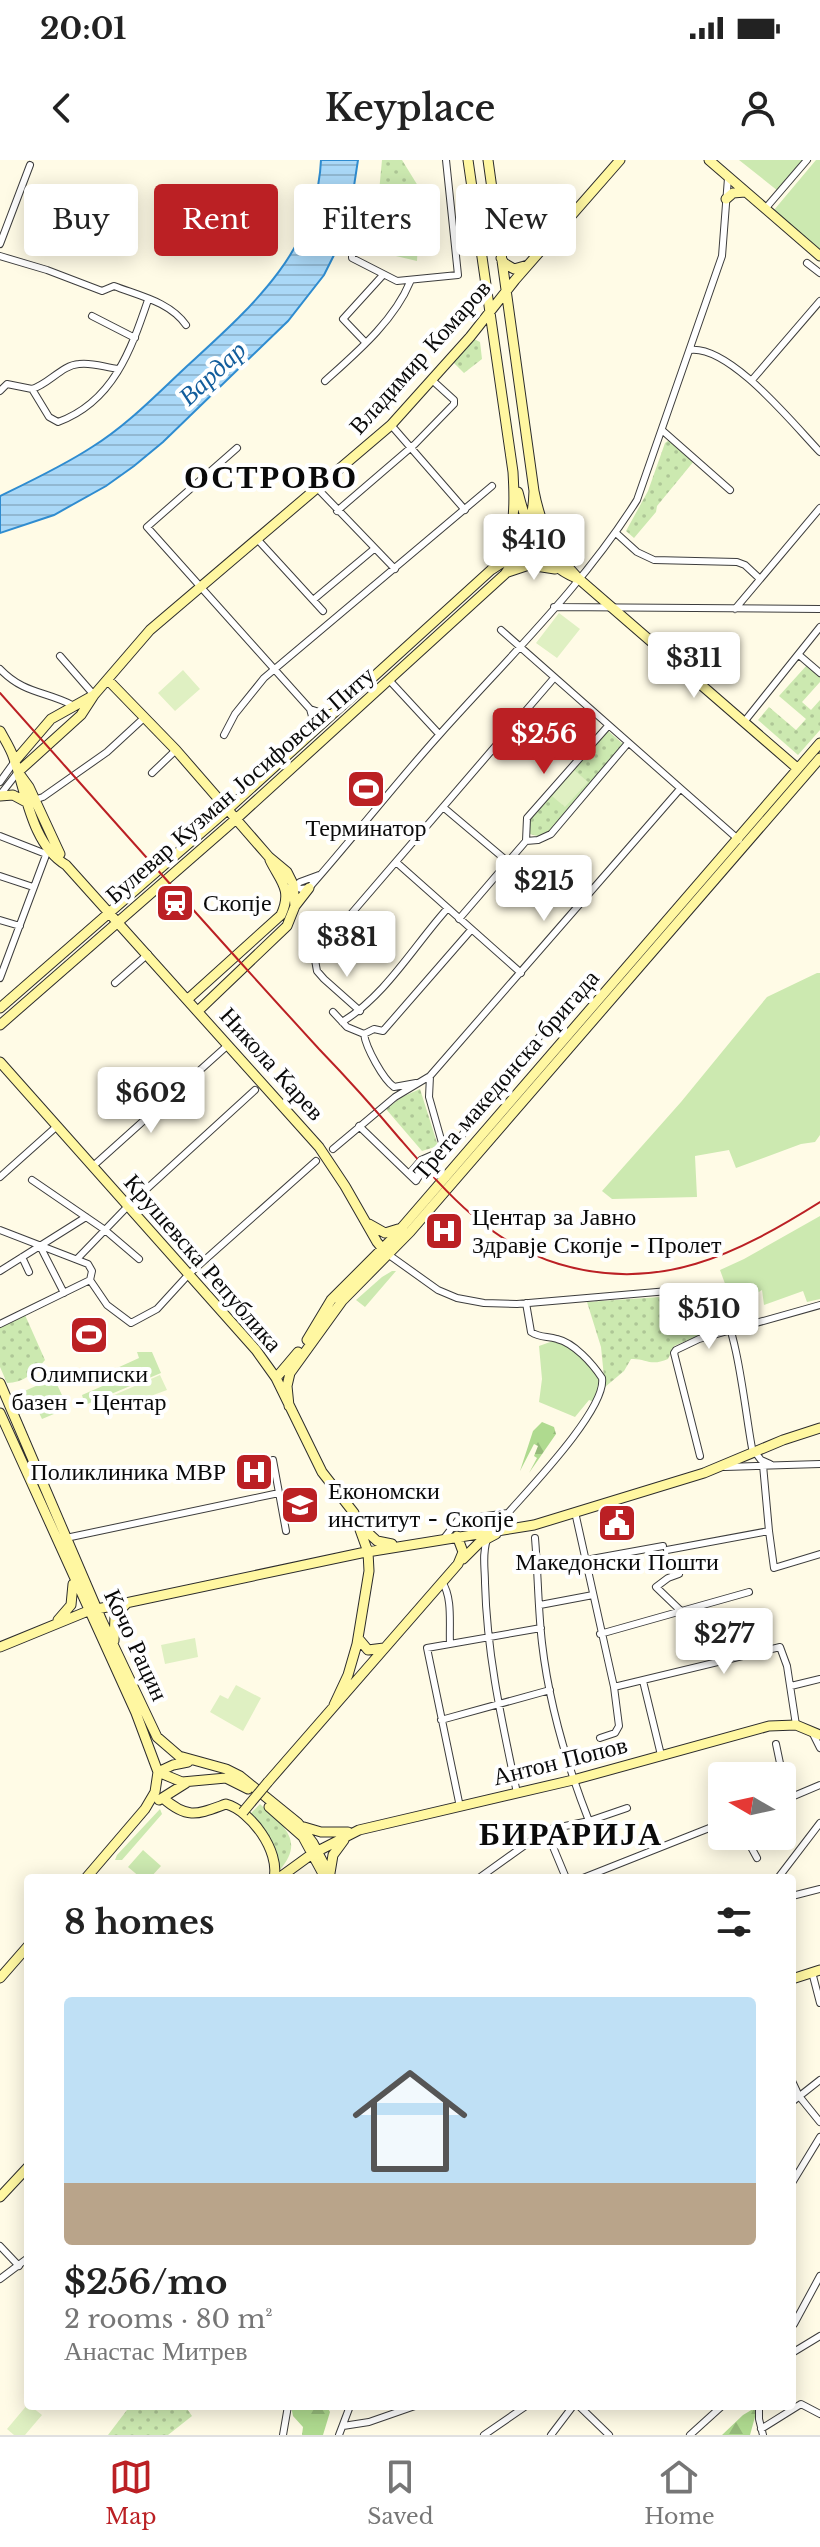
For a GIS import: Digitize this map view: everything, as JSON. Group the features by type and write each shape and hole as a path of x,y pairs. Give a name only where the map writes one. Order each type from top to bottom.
{"street":[{"path":"352,256 397,281 451,278 459,273 446,160"},
{"path":"468,160 513,472 529,533 542,554 579,579 797,768"},
{"path":"488,160 534,491 543,529 563,567"},
{"name":"Владимир Комаров","path":"18,772 81,715 94,695 150,630 391,425 620,160"},
{"path":"709,160 820,256"},
{"path":"765,209 807,160"},
{"path":"0,244 30,165"},
{"path":"190,998 276,921 307,884 322,873 439,734 579,579 616,533 637,500 722,256 728,178"},
{"path":"726,199 733,193 745,192"},
{"path":"0,256 102,291 114,286 178,313 186,325"},
{"path":"500,257 514,269 531,263"},
{"path":"807,263 820,273"},
{"path":"365,342 343,319 383,275"},
{"path":"325,381 404,298 410,282"},
{"path":"32,389 49,417 58,422 96,400 110,386 119,369 135,338 148,300"},
{"path":"752,380 820,301"},
{"path":"92,316 135,338"},
{"path":"470,337 481,338 494,348"},
{"path":"690,350 707,352 752,380 820,452"},
{"path":"0,391 7,384 32,389 42,386 74,364 119,369"},
{"path":"337,511 411,447 454,402 432,380"},
{"path":"391,425 465,510"},
{"path":"663,431 730,490"},
{"path":"237,448 147,527 310,709 313,720 311,734"},
{"name":"Булевар Кузман Јосифовски Питу","path":"491,570 508,541 514,511 513,472"},
{"path":"224,735 252,692 274,670 492,486"},
{"path":"318,489 395,569"},
{"name":"Булевар Кузман Јосифовски Питу","path":"0,1025 236,819 505,574 529,533 534,491"},
{"path":"735,609 820,508"},
{"path":"616,533 637,552 654,560 737,562 760,579"},
{"path":"258,540 323,611"},
{"path":"313,600 374,549"},
{"path":"519,554 542,554"},
{"name":"Булевар Кузман Јосифовски Питу","path":"0,1008 227,810 491,570 519,554"},
{"path":"505,574 529,565 563,567"},
{"path":"554,607 820,609"},
{"path":"744,722 820,627"},
{"path":"501,630 741,841"},
{"path":"799,655 820,673"},
{"path":"60,656 94,695"},
{"path":"0,669 19,685 72,705"},
{"path":"360,1011 317,971 315,960 320,950 554,678"},
{"path":"108,680 176,750 294,887"},
{"path":"390,681 439,734"},
{"name":"Владимир Комаров","path":"15,761 51,719 94,695"},
{"path":"310,709 334,713"},
{"path":"31,802 43,797 107,752 145,717"},
{"path":"526,841 526,819 608,726"},
{"path":"0,731 15,761 47,850 20,926 4,960 0,978"},
{"path":"459,919 526,841 551,834 628,743"},
{"name":"Трета македонска бригада","path":"276,1378 291,1365 342,1301 741,841 820,743"},
{"path":"152,773 176,750"},
{"name":"Трета македонска бригада","path":"386,1252 401,1228 475,1141 741,841 820,758"},
{"path":"0,782 15,761"},
{"path":"0,796 18,772"},
{"path":"333,1149 397,1095 430,1076 680,789"},
{"path":"0,796 16,795 31,802 66,865"},
{"path":"443,807 507,861"},
{"path":"0,836 47,850 66,865"},
{"path":"396,862 521,973"},
{"name":"Никола Карев","path":"66,865 200,1009 319,1147 386,1252"},
{"path":"0,876 33,887"},
{"path":"286,877 307,884"},
{"path":"286,877 290,903"},
{"path":"294,887 307,884"},
{"path":"200,1009 282,933 289,923 294,887"},
{"path":"342,1022 360,1011 447,909"},
{"path":"0,920 20,926"},
{"path":"364,1034 374,1029 383,1031 471,930"},
{"path":"115,983 148,954"},
{"path":"333,1012 342,1022 364,1034 367,1048 389,1083 394,1087 420,1083"},
{"path":"359,1126 416,1181 463,1134 479,1108 546,1029"},
{"path":"92,1167 228,1045"},
{"name":"Крушевска Република","path":"0,1062 269,1367 322,1472 357,1520 368,1552"},
{"path":"430,1076 429,1097 444,1150"},
{"path":"77,1259 128,1206 255,1090"},
{"path":"0,1177 56,1127"},
{"path":"463,1134 475,1141"},
{"path":"409,1174 421,1160 444,1150"},
{"path":"0,1230 91,1267 90,1280 101,1298 131,1323 157,1309 189,1274 316,1161"},
{"path":"32,1180 105,1230 139,1259"},
{"path":"0,1271 86,1217"},
{"path":"365,1220 382,1232 389,1233 401,1228"},
{"path":"40,1246 64,1293"},
{"path":"386,1252 430,1285 457,1298 490,1304 692,1291 710,1299 720,1307 730,1330 755,1453 767,1465 772,1565 777,1568 820,1554"},
{"path":"22,1257 29,1272"},
{"path":"0,1324 90,1280"},
{"path":"445,1537 458,1520 508,1513 579,1430 601,1394 602,1378 584,1356 562,1340 532,1333 526,1303"},
{"path":"700,1456 674,1353 689,1343 820,1305"},
{"path":"269,1367 291,1365"},
{"name":"Трета македонска бригада","path":"289,1406 287,1385 291,1365"},
{"name":"Кочо Рацин","path":"0,1383 66,1538 158,1772"},
{"name":"Кочо Рацин","path":"0,1413 5,1432 71,1573 115,1648 157,1737 173,1753 240,1776 298,1823 315,1852"},
{"path":"0,1647 92,1610 335,1558 445,1537 505,1530 575,1512 722,1468 755,1453 771,1451 820,1428"},
{"path":"771,1451 780,1464"},
{"path":"273,1460 286,1531"},
{"path":"722,1468 820,1465"},
{"path":"66,1538 279,1493"},
{"path":"575,1512 614,1687 618,1730 600,1738"},
{"path":"357,1520 379,1542 408,1544"},
{"path":"335,1558 358,1545 357,1520"},
{"path":"243,1812 466,1555 488,1538 505,1530"},
{"path":"586,1560 769,1531"},
{"path":"457,1536 463,1552 458,1564"},
{"path":"488,1538 484,1560 487,1637 517,1793"},
{"path":"535,1538 541,1628 550,1690 573,1780 589,1821"},
{"path":"334,1705 352,1667 369,1571 368,1552"},
{"path":"466,1555 479,1552 484,1560"},
{"path":"52,1624 72,1602 71,1573"},
{"path":"679,1574 656,1587 682,1612"},
{"path":"442,1582 447,1588 450,1644"},
{"path":"600,1634 749,1592"},
{"path":"540,1605 593,1595"},
{"path":"115,1648 115,1616 129,1603"},
{"path":"460,1807 427,1648 541,1628"},
{"path":"358,1638 369,1651 387,1646"},
{"path":"614,1687 778,1647 784,1651 796,1725"},
{"path":"791,1686 820,1679"},
{"path":"643,1681 661,1755"},
{"path":"441,1720 550,1690"},
{"name":"Антон Попов","path":"283,1874 315,1852 353,1833 573,1780 769,1726 796,1725 816,1734"},
{"path":"816,1734 820,1748"},
{"path":"776,1744 780,1762"},
{"path":"158,1772 177,1763 195,1762"},
{"path":"158,1772 174,1781 186,1783 216,1778 242,1785 303,1837 326,1874"},
{"path":"89,1874 145,1809 155,1792 158,1772"},
{"path":"145,1809 186,1783"},
{"path":"796,1795 820,1785"},
{"path":"163,1798 178,1811 198,1814 224,1804 243,1812 265,1842 276,1874"},
{"path":"485,1874 546,1830 589,1821 627,1808"},
{"path":"298,1823 321,1832 353,1833"},
{"path":"781,1874 820,1823"},
{"path":"593,1874 708,1829"},
{"path":"546,1830 564,1874"},
{"path":"328,1874 334,1852 353,1833"},
{"path":"753,1850 757,1858"},
{"path":"291,1869 310,1869 321,1874"},
{"path":"796,1895 819,1890"},
{"path":"0,1978 24,1951"},
{"path":"796,1978 816,1971 820,2003"},
{"path":"796,2099 820,2080"},
{"path":"796,2090 820,2122"},
{"path":"796,2176 820,2137"},
{"path":"0,2197 24,2171"},
{"path":"0,2246 19,2266"},
{"path":"0,2279 24,2262"},
{"path":"796,2320 820,2276"},
{"path":"796,2351 820,2336"},
{"path":"796,2408 801,2404 820,2414"},
{"path":"283,2435 287,2410"},
{"path":"339,2435 349,2410"},
{"path":"343,2426 369,2422 404,2410"},
{"path":"484,2435 520,2410"},
{"path":"551,2435 573,2410"},
{"path":"581,2410 609,2435"},
{"path":"690,2435 718,2410"},
{"path":"759,2410 762,2432 793,2410"}],"green space":[{"path":"382,160 402,160 417,184 380,184"},
{"path":"739,160 806,160 778,191"},
{"path":"816,160 820,160 820,250 774,210"},
{"path":"396,256 417,256 417,261"},
{"path":"470,337 480,342 482,359 464,373 450,359"},
{"path":"669,440 694,461 634,538 626,531 648,491 665,443"},
{"path":"559,613 580,629 557,658 536,643"},
{"path":"807,665 820,675 820,682 802,702 811,710 820,700 820,730 798,755 758,720 769,707 796,730 806,719 779,696"},
{"path":"183,670 200,689 175,711 158,693"},
{"path":"607,730 623,744 550,830 540,837 530,834 528,821 532,815"},
{"path":"574,770 588,782 565,807 552,796"},
{"path":"820,973 820,1135 815,1142 801,1144 736,1168 729,1150 695,1156 697,1197 612,1199 602,1191 681,1102 767,997"},
{"path":"420,1089 438,1146 422,1151 386,1109"},
{"path":"820,1216 820,1299 807,1302 803,1291 764,1305 762,1290 744,1301 748,1320 739,1322 720,1270"},
{"path":"396,1271 365,1307 356,1300 382,1277"},
{"path":"689,1295 711,1306 723,1326 674,1346 668,1359 652,1362 631,1359 624,1371 605,1387 601,1347 587,1302"},
{"path":"25,1315 45,1360 28,1376 7,1383 0,1367 0,1327"},
{"path":"553,1341 581,1356 600,1382 594,1402 589,1400 575,1417 539,1402 542,1379 539,1346"},
{"path":"137,1352 152,1352 161,1373 85,1405 82,1395 121,1378 117,1368 139,1358"},
{"path":"160,1375 167,1390 110,1411 105,1399"},
{"path":"54,1378 68,1408 42,1419 32,1398 24,1402 20,1393"},
{"path":"542,1422 554,1427 556,1434 529,1473 537,1458 534,1456 538,1446 534,1444 520,1471 533,1431"},
{"path":"195,1638 198,1657 165,1664 161,1645"},
{"path":"236,1685 261,1698 243,1731 210,1712 220,1695 228,1699"},
{"path":"260,1804 283,1827 291,1842 291,1851 279,1871 268,1841 251,1813"},
{"path":"160,1809 162,1814 122,1860 115,1860 117,1855"},
{"path":"143,1850 161,1866 154,1874 136,1874 128,1867"},
{"path":"24,2409 36,2410 42,2415 25,2435 14,2435 7,2429"},
{"path":"127,2410 188,2410 192,2416 168,2435 108,2435"},
{"path":"292,2410 330,2412 323,2435 302,2435 303,2427"},
{"path":"757,2410 750,2435 722,2435 743,2415"}],"water":[{"name":"Вардар","path":"321,160 358,160 354,184 318,184"},
{"name":"Вардар","path":"293,251 294,256 334,256 324,275 288,321 163,442 106,486 54,515 0,533 0,496 70,461 117,430 232,324 275,277"}],"railway":[{"path":"0,693 434,1178 470,1214 511,1243 559,1264 596,1272 630,1274 664,1271 696,1264 727,1252 820,1202"}],"place":[{"name":"Терминатор","path":"366,789"},
{"name":"Скопје","path":"175,903"},
{"name":"Центар за Јавно Здравје Скопје - Пролет","path":"444,1231"},
{"name":"Олимписки базен - Центар","path":"89,1335"},
{"name":"Поликлиника МВР","path":"254,1472"},
{"name":"Економски институт - Скопје","path":"300,1505"},
{"name":"Македонски Пошти","path":"617,1523"}],"district":[{"name":"ОСТРОВО","path":"271,477"},
{"name":"БИРАРИЈА","path":"571,1834"}]}
